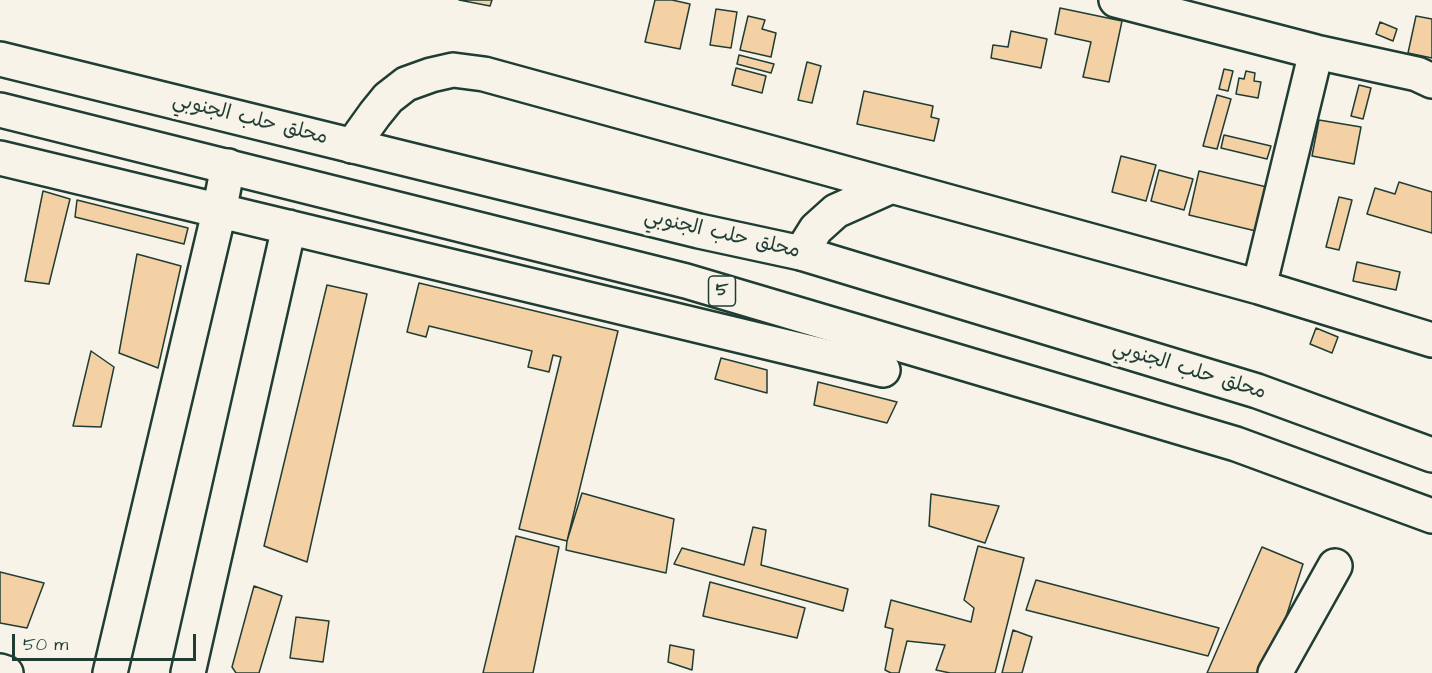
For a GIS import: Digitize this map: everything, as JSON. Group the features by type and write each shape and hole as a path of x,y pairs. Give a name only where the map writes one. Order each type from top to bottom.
{"main road":[{"path":"1116,0 1316,52 1417,75 1432,81"},
{"path":"1259,287 1316,52"},
{"name":"محلق حلب الجنوبي","path":"0,59 699,231 801,253 1257,391 1432,455"},
{"path":"352,146 388,98 406,84 453,70 484,74 1259,287 1432,340"},
{"name":"5","path":"0,110 686,281 1236,444 1432,516"},
{"path":"0,158 883,370"},
{"path":"110,673 228,166"},
{"path":"801,253 816,229 836,211 860,198 892,186"},
{"path":"189,673 290,227"},
{"path":"1275,673 1335,566"},
{"path":"0,672 6,673"}],"building":[{"path":"459,0 492,0 490,6"},
{"path":"655,0 672,0 690,4 680,49 645,42"},
{"path":"1060,8 1122,21 1109,82 1083,77 1091,42 1055,34"},
{"path":"716,9 737,12 731,48 710,45"},
{"path":"748,16 765,20 762,29 776,33 771,57 740,50"},
{"path":"1416,16 1432,19 1432,58 1408,53"},
{"path":"1380,22 1397,29 1393,41 1376,34"},
{"path":"1011,31 1047,39 1041,68 991,58 993,45 1008,47"},
{"path":"739,55 774,64 771,73 737,64"},
{"path":"807,62 821,66 812,103 798,100"},
{"path":"736,68 766,76 762,93 732,85"},
{"path":"1224,69 1233,71 1228,91 1219,89"},
{"path":"1246,71 1255,73 1254,81 1261,82 1258,98 1236,94 1239,78 1244,79"},
{"path":"1359,85 1371,88 1363,119 1351,116"},
{"path":"864,91 933,106 931,117 939,119 934,141 857,124"},
{"path":"1217,95 1231,99 1217,149 1203,146"},
{"path":"1319,120 1361,127 1354,164 1312,156"},
{"path":"1224,135 1271,146 1267,159 1221,148"},
{"path":"1121,156 1156,165 1146,201 1112,192"},
{"path":"1159,170 1193,179 1184,210 1151,201"},
{"path":"1199,171 1271,188 1260,232 1189,215"},
{"path":"1399,182 1432,192 1432,233 1367,214 1375,188 1395,194"},
{"path":"43,191 70,199 49,284 25,281"},
{"path":"1339,197 1352,200 1339,250 1326,247"},
{"path":"77,200 188,228 184,244 75,217"},
{"path":"137,254 181,266 158,368 119,353"},
{"path":"1357,262 1400,272 1396,290 1353,281"},
{"path":"419,283 618,331 567,541 519,529 561,357 553,355 549,372 528,367 532,351 429,326 426,337 407,332"},
{"path":"327,285 367,294 307,562 264,546"},
{"path":"1316,328 1338,337 1332,353 1310,344"},
{"path":"91,351 114,367 101,427 73,426"},
{"path":"721,358 767,370 767,393 715,379"},
{"path":"818,382 897,402 887,423 814,405"},
{"path":"582,493 674,519 666,573 566,550"},
{"path":"931,494 999,506 985,543 929,526"},
{"path":"753,527 766,530 761,565 848,589 843,611 674,564 682,548 744,565"},
{"path":"516,536 559,547 533,673 483,673"},
{"path":"978,546 1024,558 995,673 950,673 936,670 945,645 907,641 899,673 885,670 893,629 885,627 891,600 971,622 974,608 964,600"},
{"path":"1262,547 1303,564 1277,645 1260,673 1207,673"},
{"path":"0,572 44,583 27,628 0,623"},
{"path":"1036,580 1219,628 1208,656 1026,610"},
{"path":"710,582 805,608 797,638 703,616"},
{"path":"254,586 282,596 259,673 236,673 232,667"},
{"path":"296,617 329,621 323,662 290,658"},
{"path":"1013,630 1032,637 1022,673 1002,673"},
{"path":"670,645 694,650 692,670 668,662"}]}
